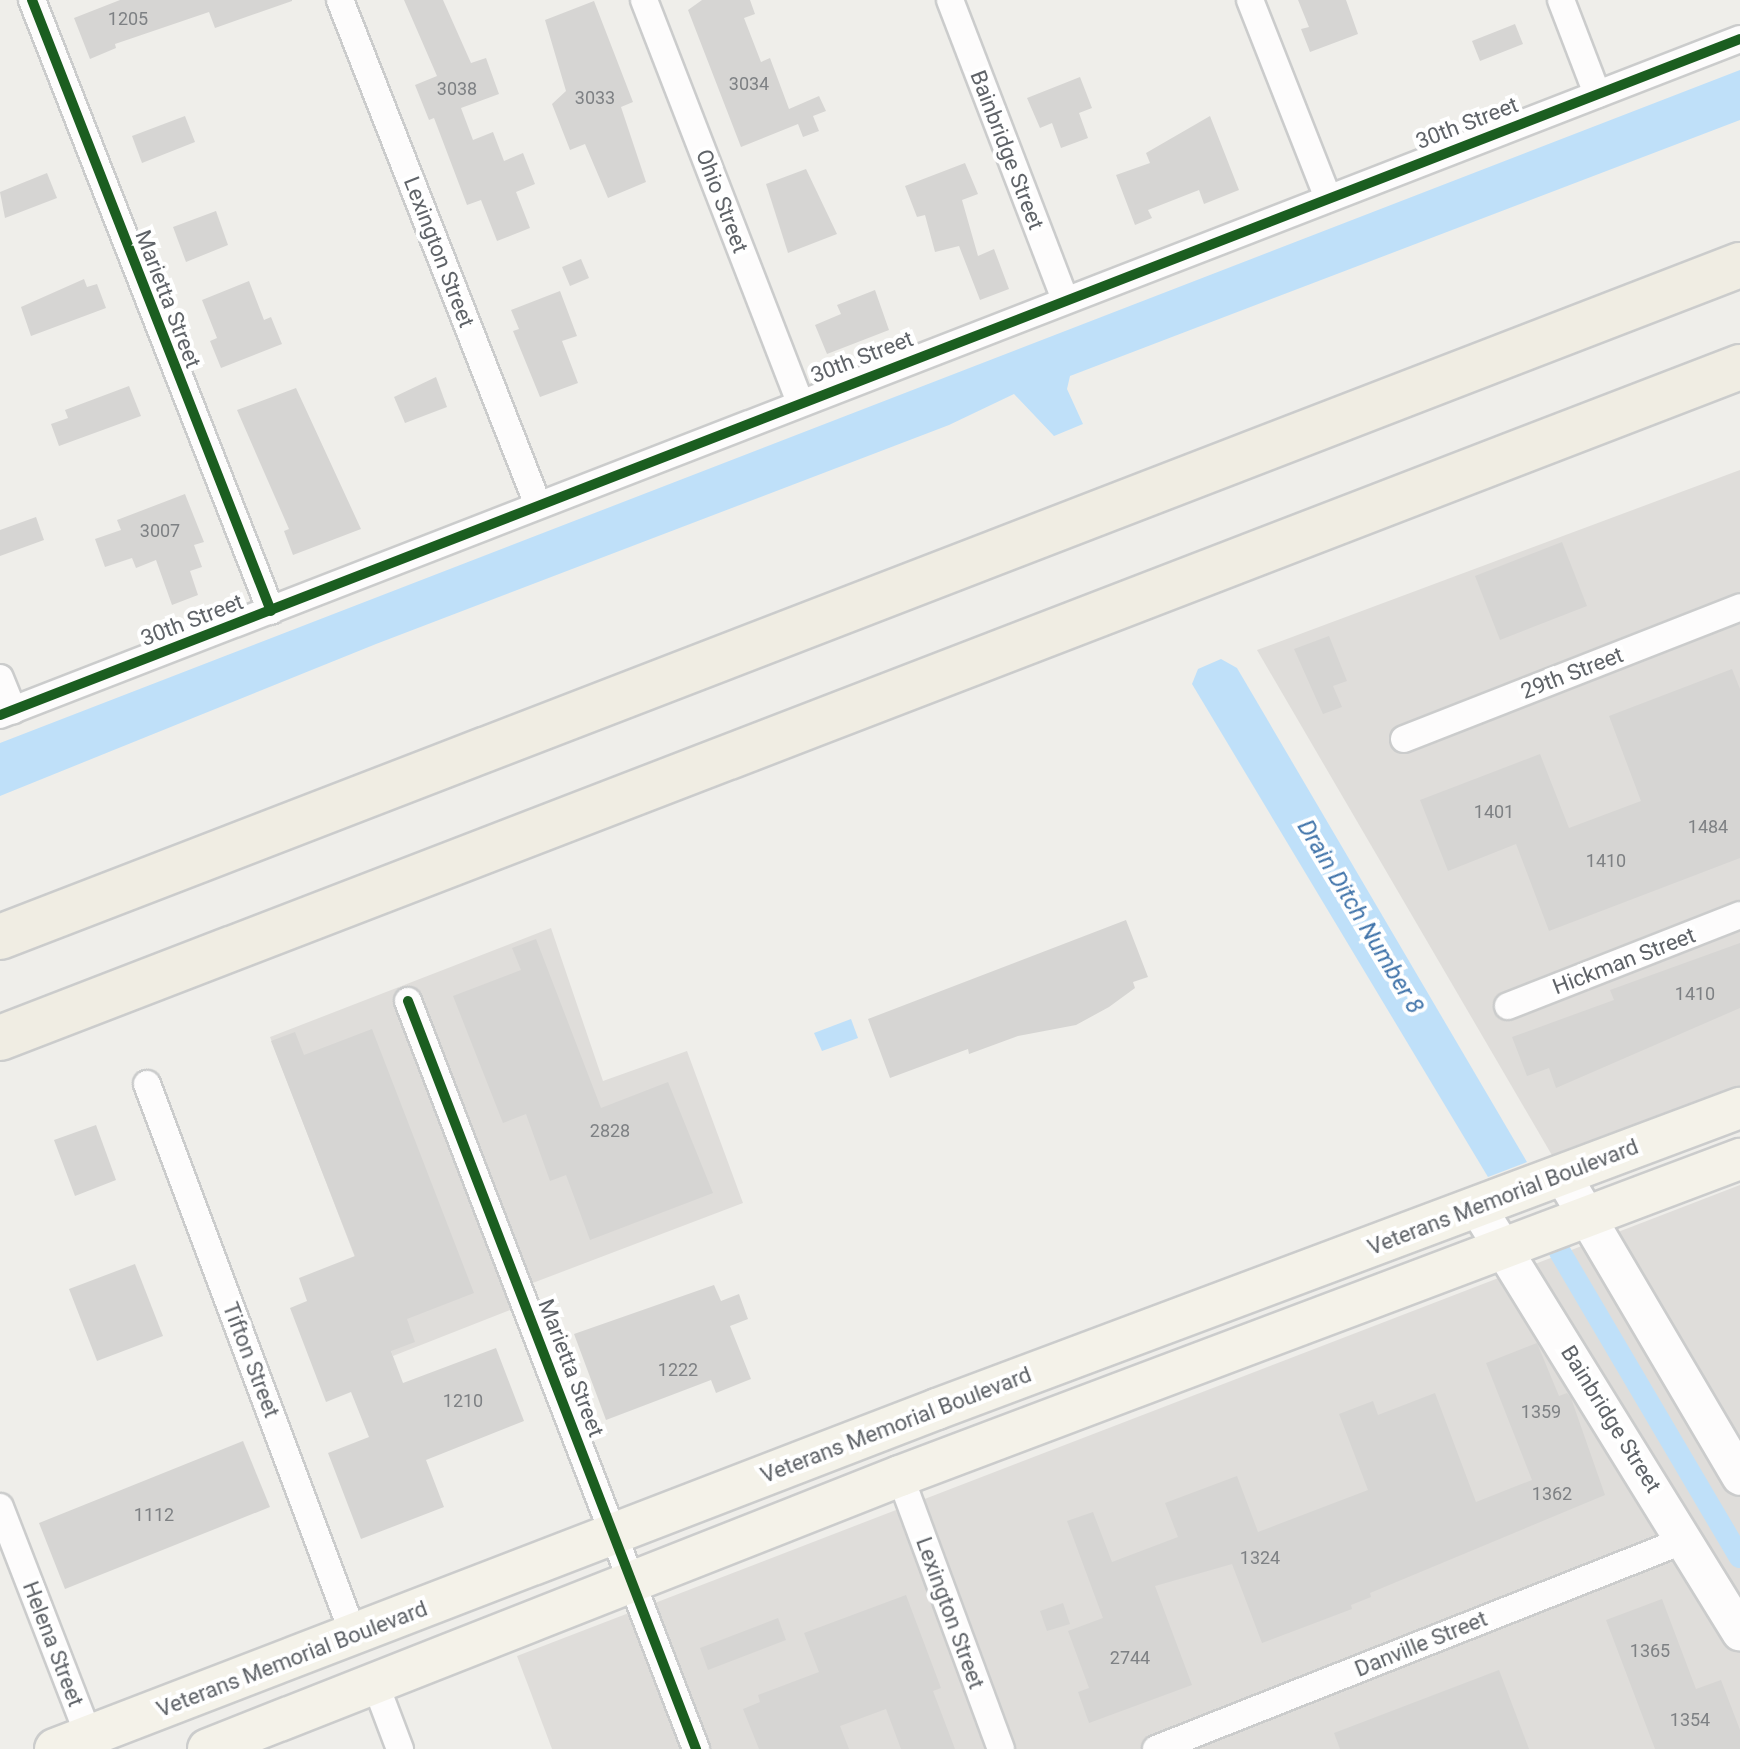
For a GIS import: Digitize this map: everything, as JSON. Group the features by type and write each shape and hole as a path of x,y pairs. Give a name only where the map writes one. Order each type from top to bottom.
{"highway":[{"path":"0,937 1740,265"},
{"path":"0,1038 1740,367"}],"main road":[{"name":"Veterans Memorial Boulevard","path":"72,1742 336,1643 614,1532 1740,1108"},
{"path":"216,1746 900,1476 1740,1159"},
{"path":"308,1710 295,1695 296,1681 336,1643"},
{"path":"216,1746 240,1700 233,1682"}],"street":[{"name":"Marietta Street","path":"32,0 271,611"},
{"name":"Lexington Street","path":"340,0 538,505"},
{"name":"Ohio Street","path":"644,0 800,402"},
{"name":"Bainbridge Street","path":"950,0 1065,299"},
{"path":"1250,0 1328,198"},
{"path":"1561,0 1597,94"},
{"name":"30th Street","path":"6,712 1740,39"},
{"name":"29th Street","path":"1404,739 1740,607"},
{"path":"0,678 6,712"},
{"name":"Hickman Street","path":"1508,1006 1740,915"},
{"name":"Marietta Street","path":"408,1001 696,1749"},
{"name":"Tifton Street","path":"147,1084 336,1643"},
{"path":"1563,1176 1740,1477"},
{"name":"Bainbridge Street","path":"1478,1208 1506,1248 1740,1633"},
{"name":"Lexington Street","path":"900,1476 1001,1749"},
{"name":"Helena Street","path":"0,1507 72,1742"},
{"name":"Danville Street","path":"1156,1749 1685,1540"},
{"path":"375,1683 400,1749"}],"shaded area":[{"path":"1740,470 1740,1090 1553,1157 1257,650"},
{"path":"551,928 603,1081 687,1051 743,1203 509,1292 515,1308 393,1356 270,1037"},
{"path":"1740,1185 1740,1749 552,1749 517,1656"}],"water":[{"path":"1740,70 1740,120 1070,376 1067,389 1083,424 1054,436 1014,394 949,425 376,644 0,796 0,743"},
{"path":"1221,659 1237,668 1527,1162 1488,1177 1192,684 1198,669"},
{"path":"851,1019 858,1038 822,1051 814,1033"}],"building":[{"path":"120,0 292,1 215,28 209,12 115,44 116,48 90,59 74,18"},
{"path":"404,0 443,0 471,63 486,58 499,94 461,108 473,140 493,132 504,161 523,153 535,184 516,192 530,228 497,241 481,200 467,205 434,118 429,120 415,85 437,76"},
{"path":"702,0 750,0 755,14 744,18 761,62 770,58 789,109 819,96 826,111 813,116 819,131 803,137 798,124 741,147 688,10"},
{"path":"1298,0 1346,0 1358,34 1310,52 1301,29 1309,27"},
{"path":"594,1 633,102 621,107 646,182 608,198 585,144 570,150 552,104 566,91 545,20"},
{"path":"1515,24 1523,44 1480,61 1472,41"},
{"path":"1080,77 1092,108 1079,113 1088,138 1061,148 1052,123 1040,128 1027,98"},
{"path":"185,116 195,142 142,163 132,136"},
{"path":"1210,116 1239,190 1204,204 1199,190 1148,210 1152,218 1135,225 1116,175 1150,163 1146,153"},
{"path":"965,163 978,194 962,200 978,256 994,249 1009,289 980,300 959,246 935,252 925,215 917,217 905,186"},
{"path":"806,169 837,234 788,253 766,184"},
{"path":"47,173 57,198 5,218 0,192"},
{"path":"216,211 228,245 186,262 173,227"},
{"path":"581,259 589,278 570,286 562,267"},
{"path":"84,279 87,287 97,284 106,308 31,336 21,307"},
{"path":"249,281 264,320 271,317 282,344 221,368 210,341 217,338 202,300"},
{"path":"875,290 889,330 827,354 815,325 841,314 837,305"},
{"path":"560,291 577,336 562,341 578,383 540,397 513,331 519,329 511,310"},
{"path":"436,377 447,407 405,423 394,397"},
{"path":"129,386 141,416 59,446 51,424 68,418 65,410"},
{"path":"296,388 361,529 293,555 284,531 289,529 237,410"},
{"path":"185,494 204,542 194,545 202,567 190,571 198,595 172,605 156,560 136,568 132,558 105,567 95,539 121,530 117,520"},
{"path":"36,517 44,540 0,556 0,530"},
{"path":"1562,542 1587,606 1500,640 1475,576"},
{"path":"1329,636 1347,681 1333,686 1342,707 1323,714 1294,649"},
{"path":"1732,669 1740,689 1740,858 1549,931 1516,844 1448,871 1420,800 1540,754 1569,828 1641,801 1609,716"},
{"path":"1126,920 1148,977 1133,982 1135,988 1109,1007 1076,1025 1018,1036 969,1054 968,1049 890,1078 868,1019"},
{"path":"536,939 601,1108 668,1082 713,1193 590,1240 566,1175 550,1181 526,1114 503,1123 453,996 521,970 512,948"},
{"path":"1740,943 1740,1008 1556,1088 1549,1068 1527,1076 1512,1037 1614,1000 1610,990"},
{"path":"372,1029 474,1293 407,1319 415,1342 391,1351 403,1383 496,1348 524,1421 426,1460 444,1507 361,1539 328,1453 369,1437 351,1392 326,1402 290,1308 307,1301 299,1278 355,1256 271,1041 295,1032 304,1055"},
{"path":"96,1125 116,1180 75,1196 54,1140"},
{"path":"135,1264 163,1336 97,1361 69,1289"},
{"path":"714,1285 721,1301 739,1294 748,1319 730,1326 751,1379 716,1393 711,1380 606,1420 574,1334"},
{"path":"1537,1343 1559,1396 1567,1393 1571,1398 1605,1495 1370,1593 1371,1597 1351,1605 1352,1609 1262,1643 1232,1564 1155,1586 1192,1685 1089,1723 1078,1692 1089,1688 1068,1631 1103,1618 1067,1521 1093,1512 1112,1562 1178,1537 1165,1503 1237,1476 1258,1532 1368,1490 1339,1414 1373,1401 1378,1415 1435,1393 1476,1502 1532,1480 1486,1363"},
{"path":"243,1441 270,1507 65,1589 39,1523"},
{"path":"906,1595 941,1688 933,1691 955,1749 901,1749 886,1709 840,1726 849,1749 759,1749 743,1709 760,1702 758,1695 819,1672 804,1633"},
{"path":"1662,1599 1696,1689 1721,1680 1740,1730 1740,1749 1655,1749 1606,1620"},
{"path":"1063,1603 1070,1624 1047,1631 1040,1611"},
{"path":"778,1618 786,1640 708,1670 700,1648"},
{"path":"1499,1670 1529,1749 1340,1749 1334,1733"}],"waterway":[{"name":"Drain Ditch Number 8","path":"1560,1252 1740,1557"}],"cycle path":[{"path":"32,0 271,611"},
{"path":"0,715 1740,39"},
{"path":"408,1001 696,1749"}]}
